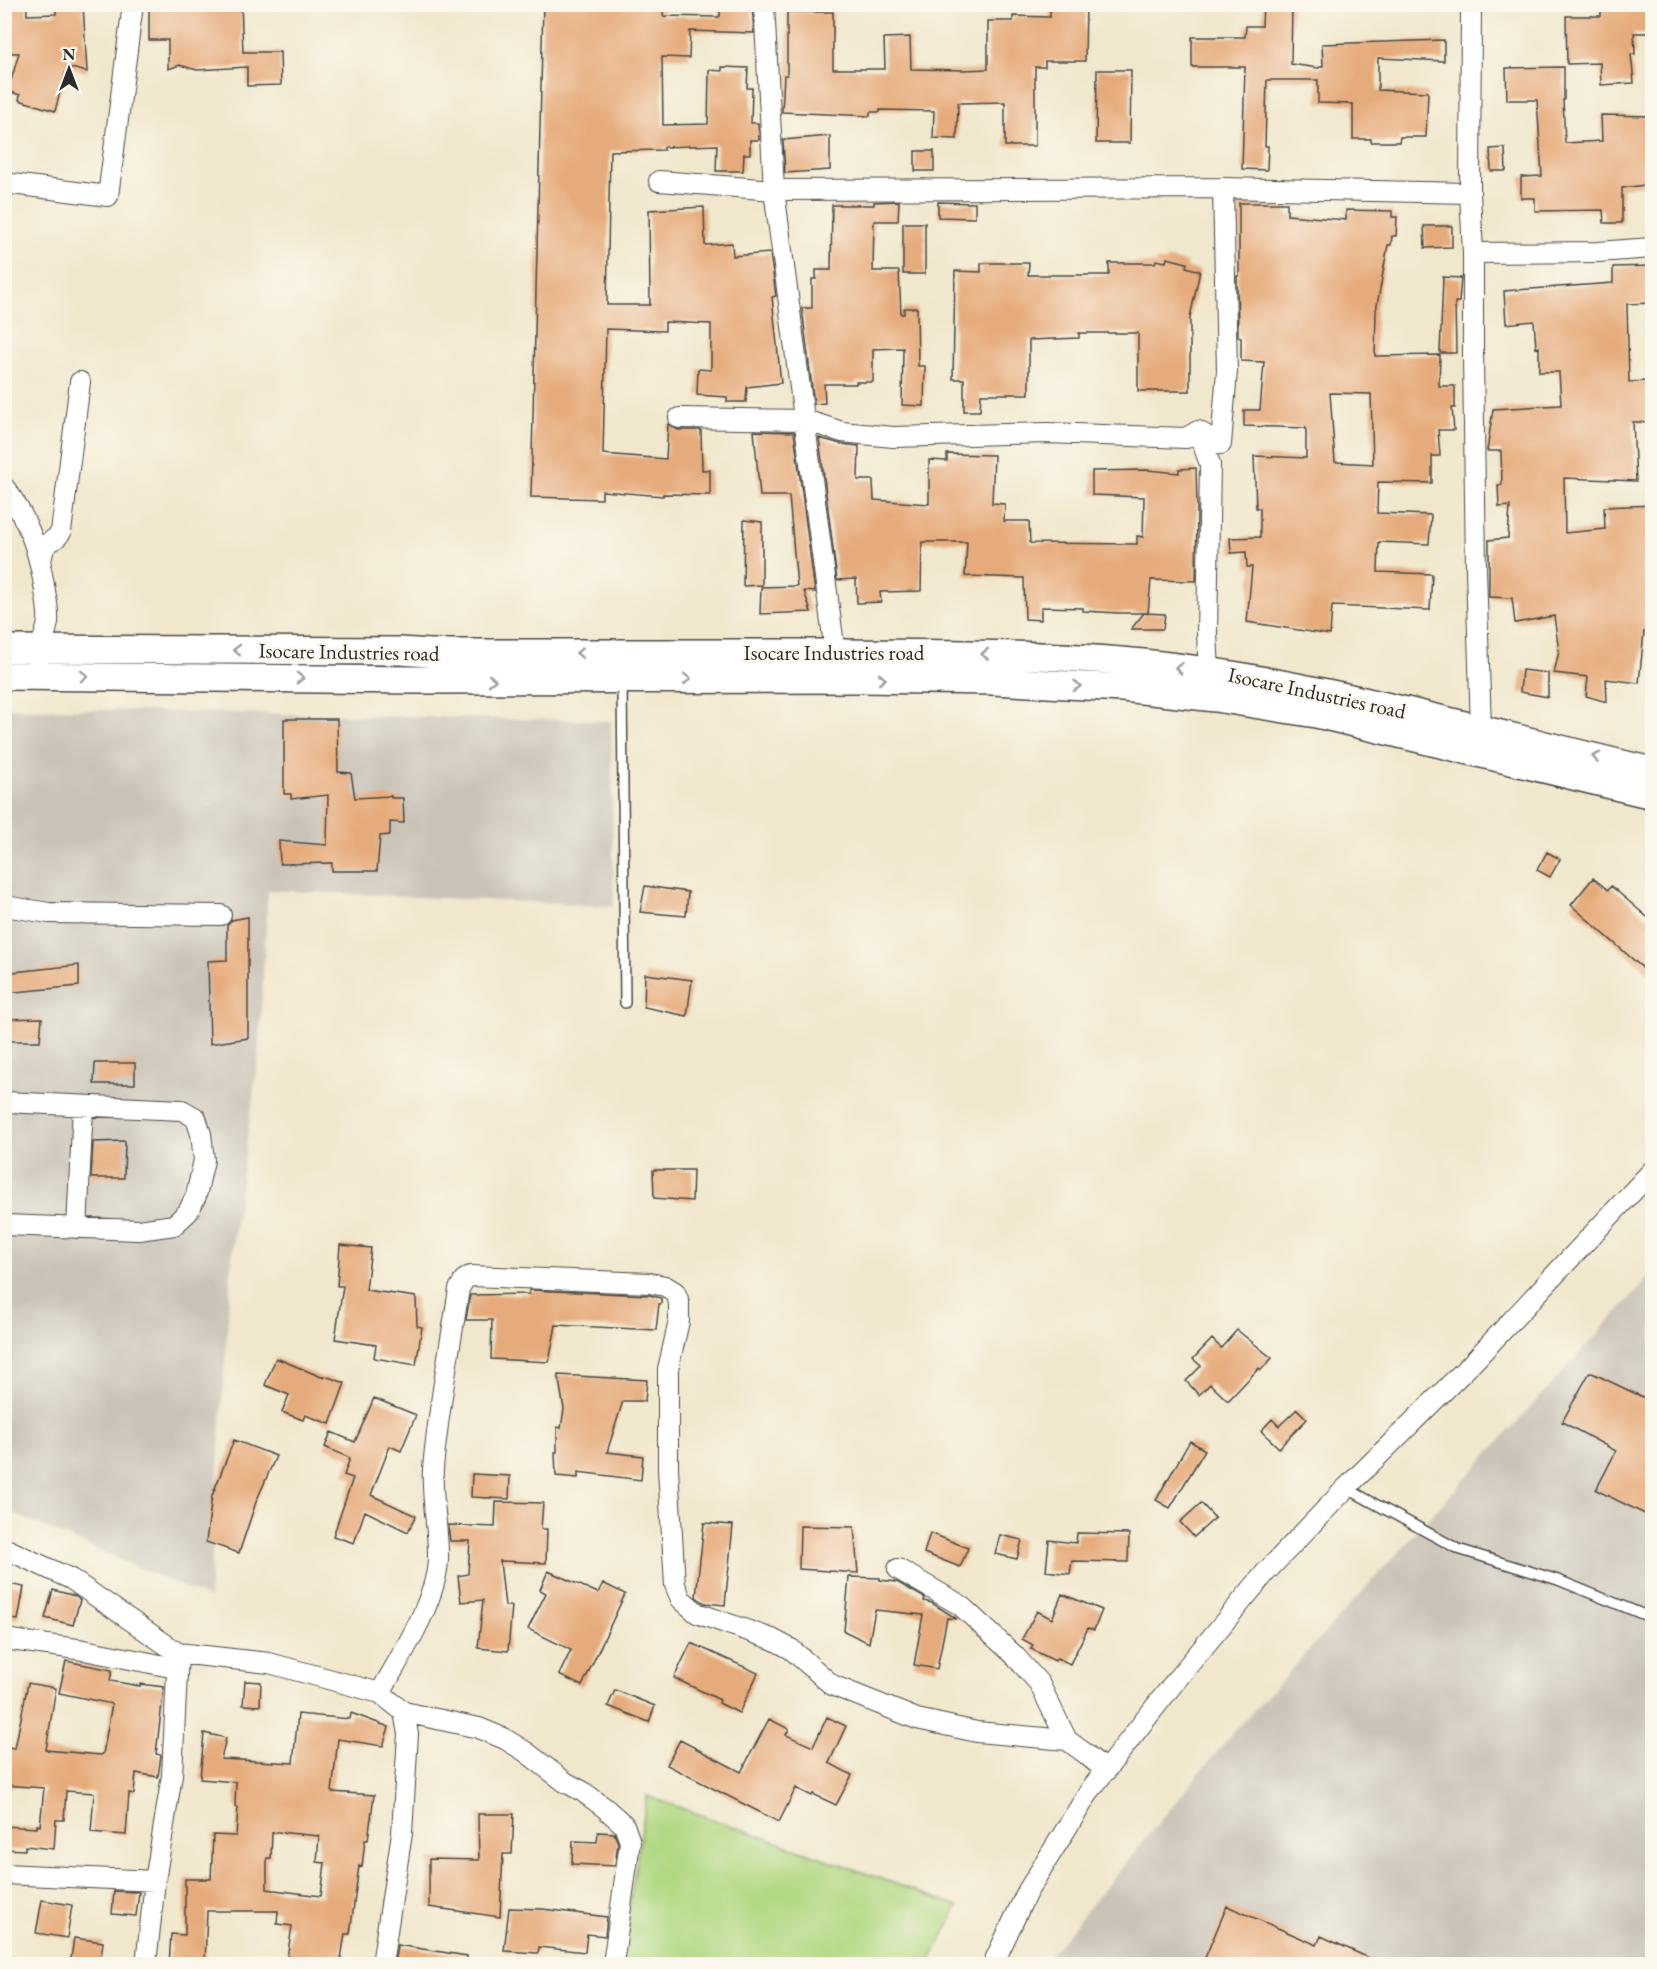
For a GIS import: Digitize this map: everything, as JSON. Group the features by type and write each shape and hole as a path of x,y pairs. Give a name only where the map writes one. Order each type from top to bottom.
{"street":[{"path":"4,183 108,196 133,4"},
{"path":"764,4 774,190 835,653"},
{"path":"1471,4 1470,193 1481,729"},
{"path":"659,181 774,190 1223,188 1470,193"},
{"path":"1198,431 1221,444 1227,371 1223,188"},
{"path":"1473,253 1598,252 1653,248"},
{"path":"41,562 46,542 57,537 61,531 80,382"},
{"path":"679,418 805,420 842,432 893,437 1047,433 1186,438 1198,431"},
{"path":"1198,431 1210,464 1209,671"},
{"path":"4,487 16,502 31,529 41,562 49,604 48,624 38,662"},
{"name":"Isocare Industries road","path":"4,650 38,662"},
{"name":"Isocare Industries road","path":"4,676 38,662 400,651 622,667 709,678 993,681 1123,688 1204,696 1316,714 1653,795"},
{"name":"Isocare Industries road","path":"622,667 835,653 1034,655 1142,663 1209,671 1320,691 1653,771"},
{"path":"4,906 49,913 221,915"},
{"path":"4,1102 182,1110 195,1118 201,1134 204,1160 195,1196 188,1212 174,1225 139,1230 4,1225"},
{"path":"77,1228 83,1106"},
{"path":"993,1965 1027,1892 1091,1789 1266,1572 1346,1488 1473,1362 1653,1170"},
{"path":"380,1694 410,1640 430,1594 438,1563 433,1472 447,1357 459,1289 464,1280 470,1276 650,1283 665,1286 675,1292 679,1302 679,1321 668,1369 668,1469 675,1585 681,1599 697,1613 772,1639 791,1649 832,1685 917,1719 977,1732 1067,1740"},
{"path":"4,1548 71,1579 177,1660"},
{"path":"898,1569 960,1605 1014,1655 1039,1683 1067,1740 1106,1771"},
{"path":"4,1638 84,1650 177,1660 269,1663 380,1694 404,1712 479,1728 505,1739 565,1782 582,1791 624,1826 630,1842 613,1965"},
{"path":"146,1965 172,1775 177,1660"},
{"path":"382,1965 402,1833 408,1734 404,1712"},
{"path":"4,1874 156,1881"}],"lane":[{"path":"622,667 625,1003"},
{"path":"1346,1488 1458,1549 1558,1580 1653,1618"}],"shaded area":[{"path":"5,708 611,721 614,906 268,890 258,1060 233,1241 209,1598 5,1510"},
{"path":"1652,1274 1652,1964 1043,1964 1226,1741"}],"green space":[{"path":"647,1796 958,1906 929,1964 620,1964"}],"building":[{"path":"4,4 27,4 27,15 56,14 56,4 83,4 87,72 67,67 55,111 19,100 20,95 8,91 19,53 4,53"},
{"path":"149,4 241,4 243,52 280,52 281,85 247,86 247,67 197,70 180,65 168,69 168,40 149,40"},
{"path":"543,4 664,4 663,16 718,17 720,16 720,4 752,4 754,33 690,31 689,58 662,57 663,125 708,124 709,70 722,71 722,67 748,68 747,88 752,88 751,123 758,123 759,140 750,140 750,154 744,154 743,171 716,171 717,145 664,147 664,150 610,151 607,305 650,305 649,210 704,207 705,245 732,243 733,256 770,253 776,296 772,297 781,383 747,387 746,402 727,402 727,397 697,395 698,369 711,370 711,324 665,322 665,331 606,329 603,454 666,459 668,424 678,430 701,430 702,470 710,470 710,495 663,494 663,496 602,491 602,499 531,497"},
{"path":"1050,4 1086,4 1085,61 1045,61 1045,67 1035,67 1035,146 1005,146 1005,102 958,103 957,139 933,138 934,111 880,110 880,112 870,112 870,116 782,112 784,75 787,75 787,12 833,12 833,69 885,69 884,38 910,37 911,69 963,70 988,69 988,21 1013,21 1013,16 1050,17"},
{"path":"1263,4 1292,4 1291,64 1318,68 1323,66 1322,44 1444,40 1444,61 1378,58 1378,90 1428,92 1426,137 1400,137 1399,142 1371,142 1371,139 1353,139 1353,104 1318,103 1318,80 1267,80 1265,146 1268,146 1267,170 1242,169 1245,67 1192,67 1192,37 1245,37 1246,26 1262,26"},
{"path":"1601,4 1653,4 1653,33 1634,33 1635,54 1631,54 1634,83 1601,85 1600,63 1567,64 1566,16 1601,16"},
{"path":"1564,67 1565,143 1602,141 1601,115 1653,116 1653,132 1645,132 1645,167 1653,166 1653,184 1622,188 1622,223 1604,223 1603,210 1535,211 1535,198 1521,198 1521,177 1542,176 1537,100 1507,100 1506,68"},
{"path":"1097,70 1131,70 1130,143 1096,143"},
{"path":"830,136 830,170 785,173 783,140"},
{"path":"1505,148 1506,171 1491,171 1490,149"},
{"path":"915,151 934,151 934,171 915,171"},
{"path":"899,201 898,221 874,221 873,271 899,271 901,314 904,314 904,308 917,308 918,366 925,366 924,406 902,405 903,348 873,349 873,382 824,384 825,403 814,404 802,308 812,308 812,279 816,279 816,270 831,270 832,205 874,205 874,202"},
{"path":"938,202 975,203 975,218 938,217"},
{"path":"1239,203 1287,203 1287,215 1346,220 1346,210 1392,211 1392,217 1397,217 1396,236 1392,236 1391,245 1388,245 1376,311 1375,356 1440,355 1439,386 1455,386 1455,408 1452,408 1454,430 1438,430 1440,456 1432,456 1432,483 1378,482 1377,513 1431,515 1429,544 1379,542 1378,572 1432,574 1430,610 1332,606 1330,635 1247,622 1252,567 1247,567 1246,552 1231,553 1230,538 1260,537 1260,508 1256,508 1254,456 1306,458 1306,428 1244,426 1244,410 1260,410 1264,362 1241,361 1241,338 1238,337 1237,276 1239,276","holes":["1330,393 1371,394 1373,464 1335,462"]},
{"path":"903,223 925,223 925,274 903,274"},
{"path":"1424,226 1452,226 1452,247 1425,248"},
{"path":"1167,258 1187,263 1186,267 1200,271 1190,317 1190,391 1138,391 1138,333 1079,333 1079,338 1029,340 1029,394 981,394 980,411 964,411 964,379 953,379 955,271 981,272 981,263 1029,263 1028,275 1109,275 1109,263 1155,263 1156,260 1166,262"},
{"path":"1653,266 1653,303 1627,304 1629,382 1649,381 1652,422 1633,422 1636,481 1564,478 1565,533 1605,529 1604,507 1653,505 1653,630 1644,632 1639,683 1606,679 1607,702 1586,696 1588,677 1554,673 1559,651 1554,616 1515,623 1512,598 1489,597 1489,540 1508,538 1510,506 1499,507 1498,485 1502,485 1501,451 1487,451 1493,409 1561,405 1559,372 1539,372 1539,347 1536,348 1534,321 1506,324 1504,291 1613,283 1613,267"},
{"path":"1443,277 1461,278 1459,302 1455,302 1456,353 1440,353"},
{"path":"754,431 794,432 815,592 804,591 811,612 760,614 761,587 797,586 789,496 760,496"},
{"path":"819,438 859,446 858,480 873,480 874,500 929,504 929,460 947,461 947,454 994,455 992,503 1005,504 1004,521 1029,521 1030,543 1137,544 1137,536 1143,537 1144,497 1092,495 1092,471 1147,470 1179,473 1179,469 1196,468 1196,581 1151,580 1148,613 1041,607 1041,620 1025,619 1024,578 965,576 967,542 922,542 921,591 880,592 881,602 857,603 856,579 837,580"},
{"path":"744,520 762,522 762,585 743,586"},
{"path":"1144,613 1165,614 1163,629 1131,629"},
{"path":"1522,670 1548,673 1548,697 1520,692"},
{"path":"284,719 337,719 338,772 351,773 355,798 391,796 391,798 403,798 404,823 390,822 390,835 380,836 377,871 332,871 332,863 280,864 279,841 327,845 328,795 291,799 291,794 284,794"},
{"path":"1547,852 1560,859 1550,877 1537,870"},
{"path":"1593,878 1608,890 1611,886 1653,922 1653,977 1571,905"},
{"path":"645,886 688,892 686,916 640,912"},
{"path":"248,917 248,1038 210,1044 208,961 227,960 227,925 232,920"},
{"path":"79,965 79,986 4,993 4,973"},
{"path":"645,974 692,980 687,1016 644,1007"},
{"path":"42,1018 40,1041 4,1041 4,1019"},
{"path":"95,1063 135,1063 135,1084 94,1084"},
{"path":"125,1141 124,1178 91,1178 93,1142"},
{"path":"653,1170 693,1170 692,1201 654,1198"},
{"path":"340,1245 371,1248 366,1290 416,1297 417,1326 422,1327 416,1365 374,1358 376,1345 335,1339 343,1286 337,1286"},
{"path":"529,1290 649,1295 661,1298 656,1330 556,1325 549,1362 491,1359 492,1320 466,1320 470,1295 529,1294"},
{"path":"1237,1330 1272,1358 1261,1370 1259,1368 1228,1401 1210,1384 1199,1395 1186,1381 1201,1366 1193,1359 1212,1339 1221,1348"},
{"path":"276,1358 324,1378 325,1376 345,1383 330,1424 305,1415 303,1420 282,1412 289,1395 265,1385"},
{"path":"1590,1372 1653,1402 1653,1518 1596,1490 1616,1451 1562,1422"},
{"path":"558,1375 647,1380 645,1401 623,1401 607,1452 643,1456 641,1480 578,1472 578,1478 556,1476 557,1427 561,1428 564,1409"},
{"path":"374,1398 416,1415 401,1451 390,1446 371,1495 416,1516 408,1532 365,1511 354,1543 333,1536 353,1478 344,1475 350,1458 325,1447 331,1432 355,1442"},
{"path":"1297,1409 1307,1419 1279,1448 1261,1431 1272,1419 1279,1426"},
{"path":"234,1440 276,1456 256,1502 239,1553 206,1542 212,1496"},
{"path":"1190,1441 1205,1450 1170,1508 1156,1500"},
{"path":"472,1474 510,1476 509,1499 471,1497"},
{"path":"496,1502 543,1503 541,1529 547,1529 546,1563 500,1561 505,1606 512,1606 508,1651 478,1648 483,1600 461,1602 458,1576 468,1574 470,1541 450,1541 448,1525 495,1527"},
{"path":"1201,1503 1215,1518 1194,1537 1180,1522"},
{"path":"704,1523 733,1525 725,1605 705,1603 696,1597"},
{"path":"800,1526 854,1527 858,1573 799,1569"},
{"path":"930,1533 968,1548 960,1567 924,1553"},
{"path":"1077,1533 1129,1534 1128,1562 1072,1561 1070,1574 1046,1571 1049,1540 1076,1543"},
{"path":"1000,1535 1022,1540 1017,1559 995,1554"},
{"path":"548,1571 598,1593 603,1583 625,1594 582,1686 559,1675 571,1650 528,1629 546,1593 540,1590"},
{"path":"849,1577 880,1578 880,1580 897,1582 925,1598 924,1601 932,1603 957,1619 947,1618 937,1669 914,1665 923,1615 875,1610 869,1643 844,1631"},
{"path":"4,1583 24,1587 18,1620 4,1618"},
{"path":"53,1590 75,1596 80,1600 73,1625 45,1618"},
{"path":"1062,1594 1102,1610 1094,1630 1088,1628 1070,1664 1057,1658 1055,1661 1031,1649 1033,1645 1022,1639 1037,1611 1052,1619"},
{"path":"691,1643 758,1673 739,1713 719,1703 720,1700 674,1678"},
{"path":"66,1661 112,1670 110,1681 164,1687 156,1754 161,1755 158,1777 136,1773 134,1794 129,1793 126,1835 91,1832 94,1793 66,1791 64,1820 56,1820 54,1849 25,1846 25,1850 4,1849 4,1826 37,1828 37,1825 40,1826 44,1788 4,1785 4,1747 15,1748 28,1683 56,1688 46,1750 103,1754 112,1704 59,1693"},
{"path":"245,1681 261,1682 260,1706 243,1705"},
{"path":"615,1690 655,1706 649,1722 608,1706"},
{"path":"351,1713 389,1727 383,1746 338,1739 332,1792 374,1795 368,1840 365,1840 362,1867 359,1866 350,1934 345,1934 340,1965 286,1965 292,1926 277,1924 278,1911 207,1911 205,1965 169,1965 171,1934 185,1935 185,1879 211,1879 213,1835 236,1836 238,1807 235,1807 236,1782 200,1779 204,1733 226,1738 221,1759 293,1763 298,1714 350,1719","holes":["272,1833 319,1836 317,1862 325,1863 321,1896 267,1889 267,1858 271,1858"]},
{"path":"827,1717 846,1726 829,1763 852,1775 836,1805 796,1788 779,1822 667,1765 680,1740 741,1772 769,1719 789,1729 786,1735 813,1747"},
{"path":"478,1814 514,1814 512,1854 503,1854 500,1917 429,1907 429,1859 479,1860"},
{"path":"598,1832 614,1833 618,1843 615,1866 572,1864 573,1841 597,1842"},
{"path":"114,1891 139,1892 136,1916 112,1914"},
{"path":"42,1900 72,1905 67,1938 36,1933"},
{"path":"1227,1906 1317,1945 1321,1936 1384,1965 1202,1965"},
{"path":"509,1908 543,1909 607,1917 605,1936 587,1934 585,1952 539,1947 538,1953 504,1951"},
{"path":"74,1938 103,1942 100,1965 70,1965"},
{"path":"397,1945 467,1956 467,1965 394,1965"}]}
